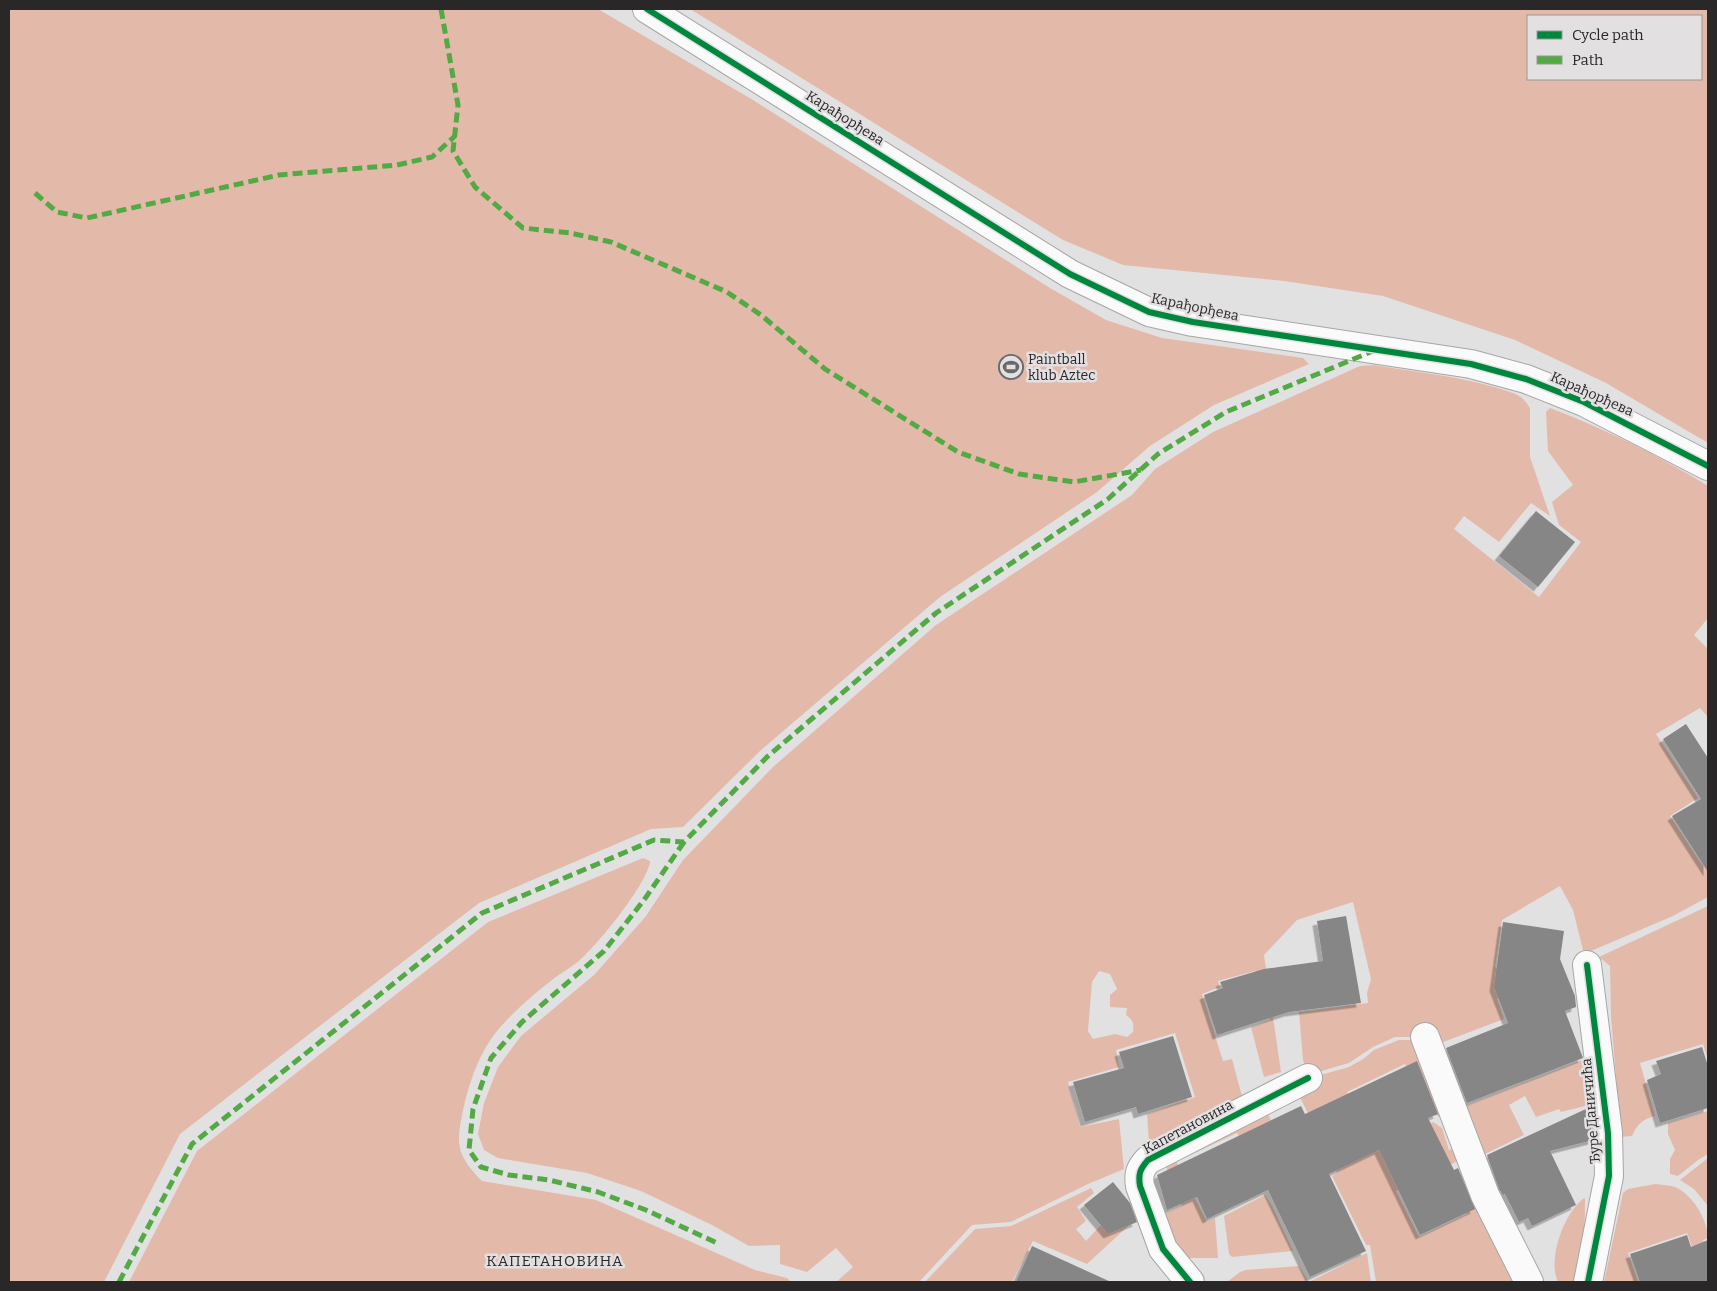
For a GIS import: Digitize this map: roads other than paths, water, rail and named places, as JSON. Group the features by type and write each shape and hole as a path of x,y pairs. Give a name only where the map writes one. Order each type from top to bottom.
{"street":[{"name":"Карађорђева","path":"647,9 1070,274 1150,312 1192,322 1472,364 1526,379 1584,402 1708,466"},
{"name":"Ђуре Даничића","path":"1587,965 1608,1133 1609,1176 1588,1282"},
{"path":"1425,1037 1485,1195 1529,1282"},
{"name":"Капетановина","path":"1190,1282 1163,1249 1140,1186 1138,1176 1141,1168 1148,1160 1308,1078"}],"place":[{"name":"Paintball klub Aztec","path":"1011,367"}],"district":[{"name":"КАПЕТАНОВИНА","path":"555,1261"}]}
